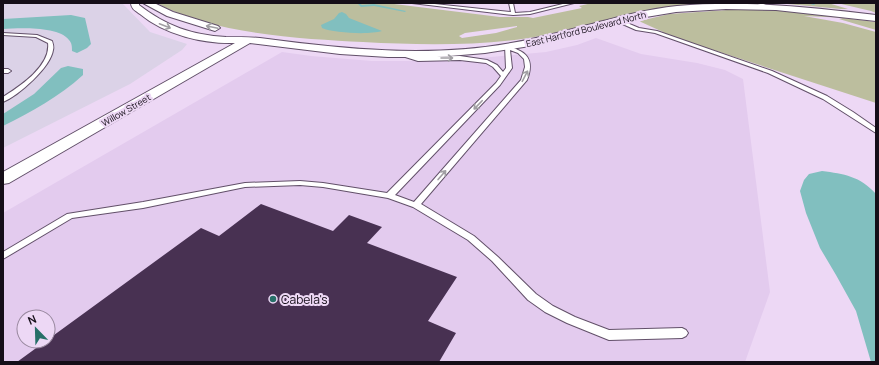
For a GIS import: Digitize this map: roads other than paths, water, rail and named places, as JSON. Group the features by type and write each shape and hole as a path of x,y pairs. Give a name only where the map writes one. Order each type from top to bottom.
{"street":[{"path":"135,3 136,6 159,24 190,34 226,40 248,40"},
{"path":"147,3 182,19 241,33 248,40"},
{"name":"East Hartford Boulevard North","path":"248,40 318,49 421,54 507,47 563,37 646,14 677,9 768,7 830,12 876,18"},
{"path":"190,34 206,54"},
{"name":"Willow Street","path":"3,179 206,54 248,40"}],"lane":[{"path":"414,3 513,14 572,3"},
{"path":"511,3 513,14"},
{"path":"757,3 768,7"},
{"path":"620,21 627,26 647,32 655,32 751,64 799,83 831,100 876,131"},
{"path":"3,34 37,36 50,42 52,46 52,51 35,75 23,86 3,100"},
{"path":"389,196 498,84 509,68 507,47 522,53 528,60 529,69 524,80 416,205"},
{"path":"395,53 418,59 460,58 487,62 495,66 504,76"},
{"path":"3,256 70,216 143,205 245,185 300,183 349,188 389,196 416,205 471,238 496,259 532,297 562,316 609,335 640,336 682,333"}],"waterway":[{"path":"358,3 361,6 374,5 405,11"},
{"path":"808,3 814,4"}],"place":[{"name":"Cabela's","path":"273,299"}]}
